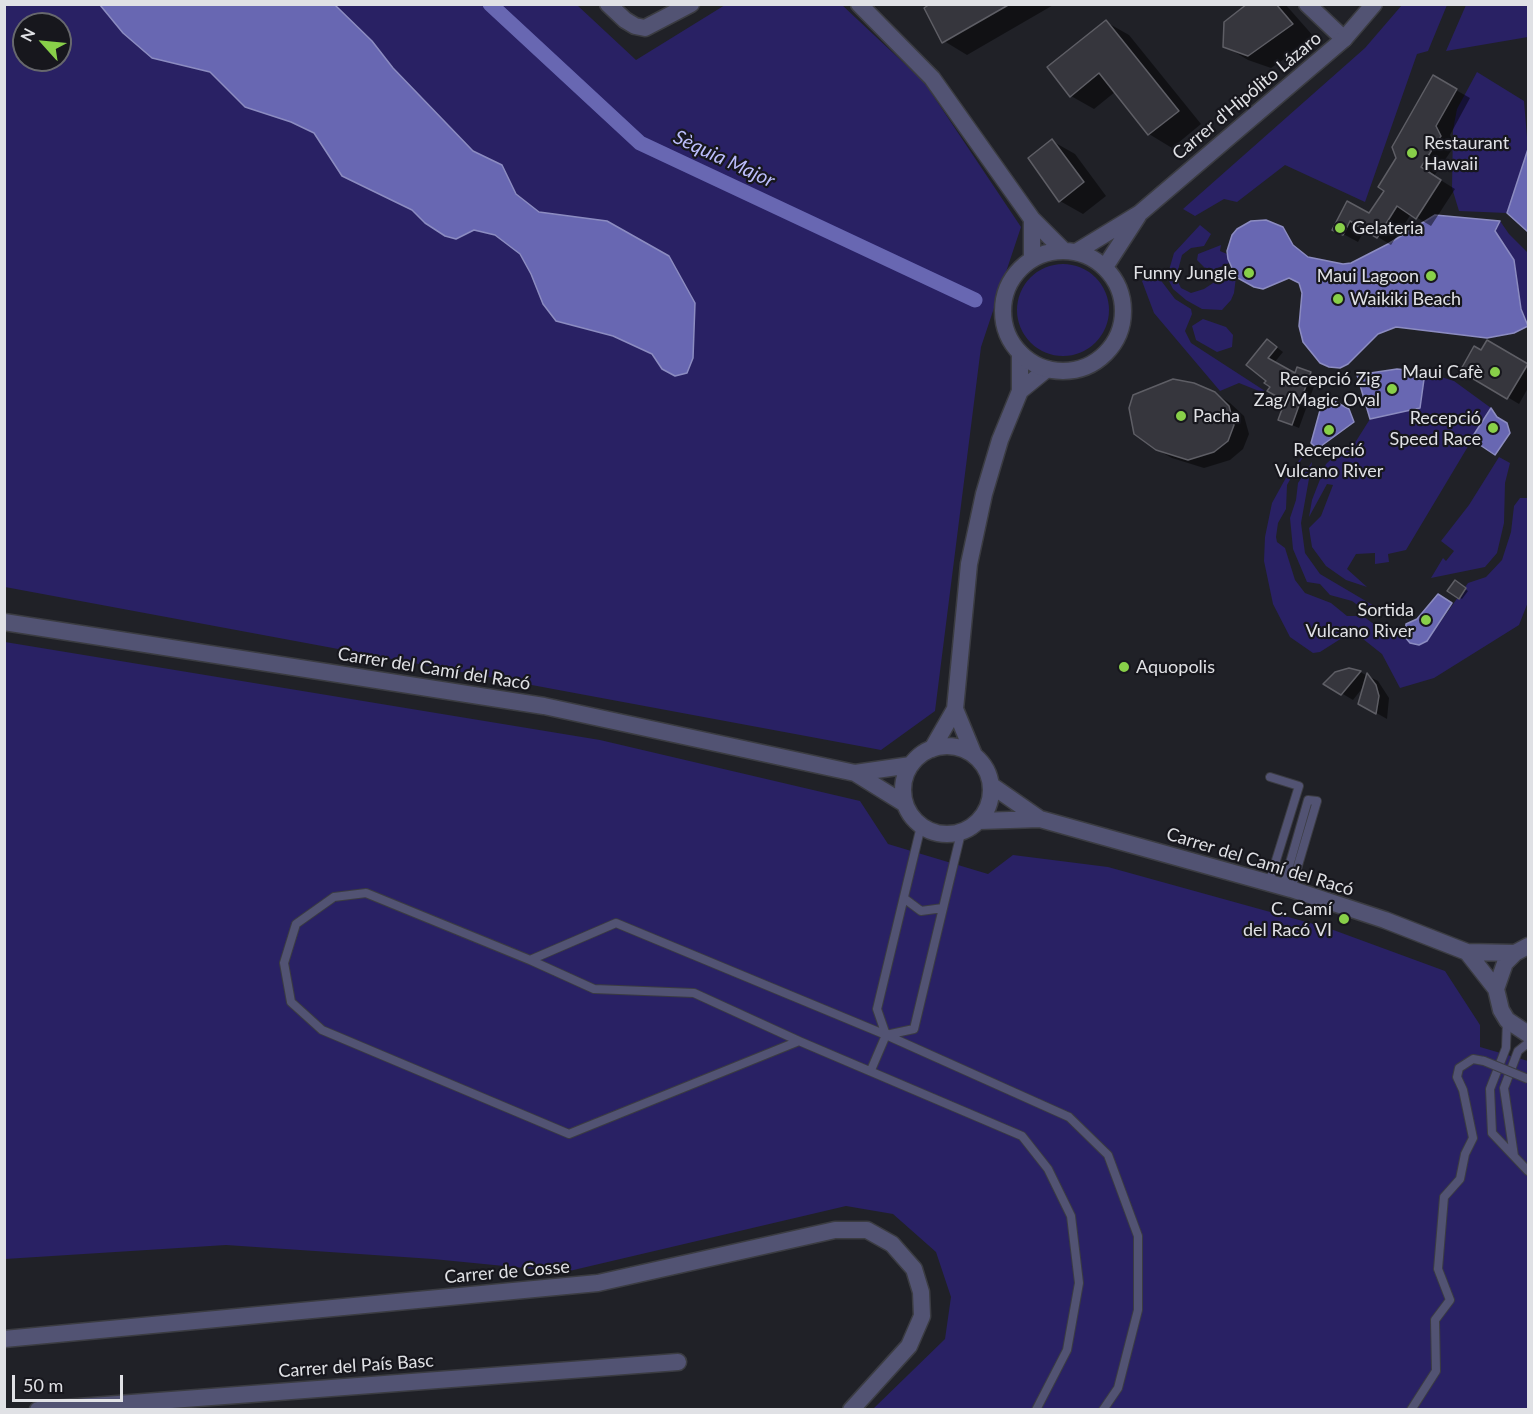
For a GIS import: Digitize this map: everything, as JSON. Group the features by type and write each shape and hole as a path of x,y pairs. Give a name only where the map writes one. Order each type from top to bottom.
{"street":[{"path":"609,4 635,26 651,26 691,4"},
{"path":"859,4 932,78 1032,219 1069,251 1105,267 1115,279 1124,310 1116,340 1106,353 1079,369 1047,369 1020,353 1006,330 1003,304 1013,278 1032,259 1069,251"},
{"path":"1307,4 1344,39"},
{"name":"Carrer d'Hipólito Lázaro","path":"1069,251 1140,213 1344,39 1374,4"},
{"name":"Carrer d'Hipólito Lázaro","path":"1105,267 1140,213"},
{"path":"1032,219 1032,259"},
{"path":"955,709 974,755 986,768 991,785 989,805 979,821 961,832 936,833 921,826 905,804 903,784 911,765 932,749 955,709 969,564 984,494 1000,440 1020,391 1020,353"},
{"path":"1020,391 1047,369"},
{"name":"Carrer del Camí del Racó","path":"4,622 544,706 855,773 905,804"},
{"path":"932,749 954,747 974,755"},
{"name":"Carrer del Camí del Racó","path":"855,773 911,765"},
{"name":"Carrer del Camí del Racó","path":"991,785 1040,819"},
{"name":"Carrer del Camí del Racó","path":"979,821 1040,819 1281,886 1385,920 1467,952 1522,949"},
{"path":"1496,989 1505,963 1522,949"},
{"path":"1467,952 1496,989 1501,1010 1507,1020 1528,1034"},
{"name":"Carrer de Cosse","path":"4,1339 597,1283 835,1230 867,1230 892,1244 914,1269 921,1292 922,1316 909,1346 850,1410"},
{"name":"Carrer del País Basc","path":"38,1410 678,1362"}],"lane":[{"path":"1270,777 1299,786 1281,886"},
{"path":"1308,800 1317,801 1281,886 1308,800"},
{"path":"871,1070 886,1035 877,1009 921,826"},
{"path":"886,1035 914,1029 961,832"},
{"path":"799,1041 569,1134 322,1030 291,1002 284,963 296,924 334,897 366,893 530,960 594,989 694,993 799,1041 1022,1136 1048,1169 1071,1216 1079,1283 1067,1350 1036,1410"},
{"path":"905,899 921,911 943,908"},
{"path":"530,960 616,923 886,1035 1069,1117 1108,1155 1138,1236 1138,1310 1118,1388 1103,1410"},
{"path":"1507,1020 1506,1048 1490,1089 1492,1133 1528,1171"},
{"path":"1514,1156 1504,1088 1518,1051 1528,1044"},
{"path":"1411,1410 1436,1371 1435,1320 1450,1300 1438,1269 1444,1197 1460,1179 1465,1154 1473,1138 1463,1090 1457,1077 1459,1068 1473,1059 1484,1061 1528,1079"}],"shaded area":[{"path":"5,5 577,5 636,60 725,5 842,5 924,82 1021,227 981,347 935,711 881,750 5,587"},
{"path":"100,5 335,5 372,41 393,68 473,151 502,165 516,194 539,212 607,221 669,256 695,303 693,358 687,373 675,376 662,369 652,354 613,336 556,321 543,304 520,254 495,235 474,230 456,239 445,236 425,223 412,210 342,176 314,133 291,122 245,107 210,72 152,58 123,33"},
{"path":"1402,5 1447,5 1428,51 1417,54 1365,202 1285,165 1237,202 1224,199 1195,216 1183,209 1365,48"},
{"path":"1466,5 1528,5 1528,37 1446,51"},
{"path":"1477,72 1524,101 1528,149 1507,213 1459,211 1452,188 1453,130 1457,109"},
{"path":"1528,149 1528,232 1507,213"},
{"path":"1435,215 1500,221 1495,231 1514,260 1521,309 1528,326 1514,333 1487,338 1396,327 1378,334 1348,364 1340,368 1329,367 1320,363 1303,342 1299,326 1302,293 1299,283 1289,278 1263,289 1254,287 1236,277 1228,259 1227,251 1232,235 1237,229 1251,221 1266,220 1283,227 1293,245 1308,257 1343,264 1351,263 1388,244"},
{"path":"1500,221 1528,253 1528,325 1521,308 1514,260 1495,231"},
{"path":"1200,225 1211,234 1204,246 1191,248 1182,255 1176,278 1181,288 1191,293 1204,289 1231,271 1236,277 1234,293 1222,310 1202,309 1186,300 1173,289 1167,277 1174,253"},
{"path":"1221,245 1220,251 1227,254 1229,263 1209,272 1197,260 1198,254"},
{"path":"1054,264 1072,264 1089,271 1102,284 1109,301 1109,319 1102,336 1089,349 1072,356 1054,356 1037,349 1024,336 1017,319 1017,301 1024,284 1037,271"},
{"path":"1156,274 1175,299 1191,309 1192,314 1185,331 1191,343 1265,391 1239,383 1220,391 1154,313 1142,281"},
{"path":"1203,319 1226,327 1233,335 1232,347 1217,352 1196,340 1192,326"},
{"name":"Recepció Zig Zag/Magic Oval","path":"1397,369 1425,372 1420,408 1370,419 1357,375"},
{"path":"1425,372 1454,381 1491,408 1406,550 1388,554 1389,562 1375,564 1375,553 1356,554 1347,569 1367,587 1346,580 1326,566 1312,547 1309,528 1321,516 1333,485 1327,484 1309,517 1312,500 1326,464 1339,452 1353,446 1370,419 1420,408"},
{"name":"Recepció Vulcano River","path":"1334,401 1349,409 1354,422 1317,449 1311,443 1322,403"},
{"name":"Recepció Speed Race","path":"1491,408 1497,417 1507,423 1510,433 1495,455 1471,439"},
{"path":"1305,453 1287,485 1286,509 1278,523 1276,537 1277,542 1285,548 1295,580 1305,593 1331,603 1347,616 1363,616 1379,628 1404,632 1410,643 1427,641 1468,583 1486,577 1502,560 1511,532 1514,506 1520,498 1528,498 1528,602 1519,625 1434,678 1400,688 1382,654 1353,631 1320,652 1313,653 1290,637 1273,604 1264,561 1265,537 1272,503 1288,474"},
{"path":"1499,457 1510,463 1505,483 1504,523 1497,553 1485,567 1431,578 1443,558 1446,561 1454,551 1441,541 1469,505"},
{"path":"1312,462 1301,523 1305,553 1320,574 1381,610 1363,609 1352,601 1330,595 1320,584 1307,582 1293,549 1290,518 1296,500 1298,483"},
{"name":"Sortida Vulcano River","path":"1438,594 1452,603 1427,641 1419,645 1410,643 1405,637 1406,624 1417,619"},
{"path":"5,642 600,740 860,801 888,844 988,874 1013,855 1108,867 1328,928 1445,971 1480,1025 1480,1047 1528,1061 1528,1409 873,1409 945,1339 951,1297 936,1252 893,1214 846,1206 565,1272 433,1259 226,1245 5,1259"}],"building":[{"path":"930,4 1010,4 942,43 924,8"},
{"path":"1247,4 1276,4 1293,24 1248,56 1223,47 1224,22"},
{"path":"1106,20 1179,111 1148,135 1099,73 1070,97 1047,67"},
{"name":"Restaurant Hawaii","path":"1433,75 1457,89 1436,126 1441,136 1421,167 1441,180 1416,219 1397,206 1377,238 1350,221 1343,235 1332,230 1347,201 1369,213 1384,191 1378,187 1396,158 1392,147"},
{"path":"1052,139 1084,182 1059,202 1028,158"},
{"path":"1267,339 1277,347 1268,358 1295,373 1297,367 1311,372 1292,425 1278,420 1285,401 1267,391 1270,387 1264,383 1266,381 1246,365"},
{"name":"Maui Cafè","path":"1487,340 1528,364 1507,399 1460,371 1474,346 1481,350"},
{"name":"Pacha","path":"1173,379 1194,383 1215,392 1229,406 1234,425 1228,441 1214,452 1188,460 1156,450 1134,434 1129,408 1133,395"},
{"path":"1455,580 1466,588 1459,599 1447,591"},
{"path":"1349,668 1361,671 1341,695 1323,684 1335,672"},
{"path":"1367,673 1376,685 1379,696 1376,714 1358,704"}],"waterway":[{"name":"Sèquia Major","path":"490,4 640,143 975,300"}],"place":[{"name":"Restaurant Hawaii","path":"1412,153"},
{"name":"Gelateria","path":"1340,228"},
{"name":"Funny Jungle","path":"1249,273"},
{"name":"Maui Lagoon","path":"1431,276"},
{"name":"Waikiki Beach","path":"1338,299"},
{"name":"Maui Cafè","path":"1495,372"},
{"name":"Recepció Zig Zag/Magic Oval","path":"1392,389"},
{"name":"Pacha","path":"1181,416"},
{"name":"Recepció Speed Race","path":"1493,428"},
{"name":"Recepció Vulcano River","path":"1329,430"},
{"name":"Sortida Vulcano River","path":"1426,620"},
{"name":"Aquopolis","path":"1124,667"},
{"name":"C. Camí del Racó VI","path":"1344,919"}]}
